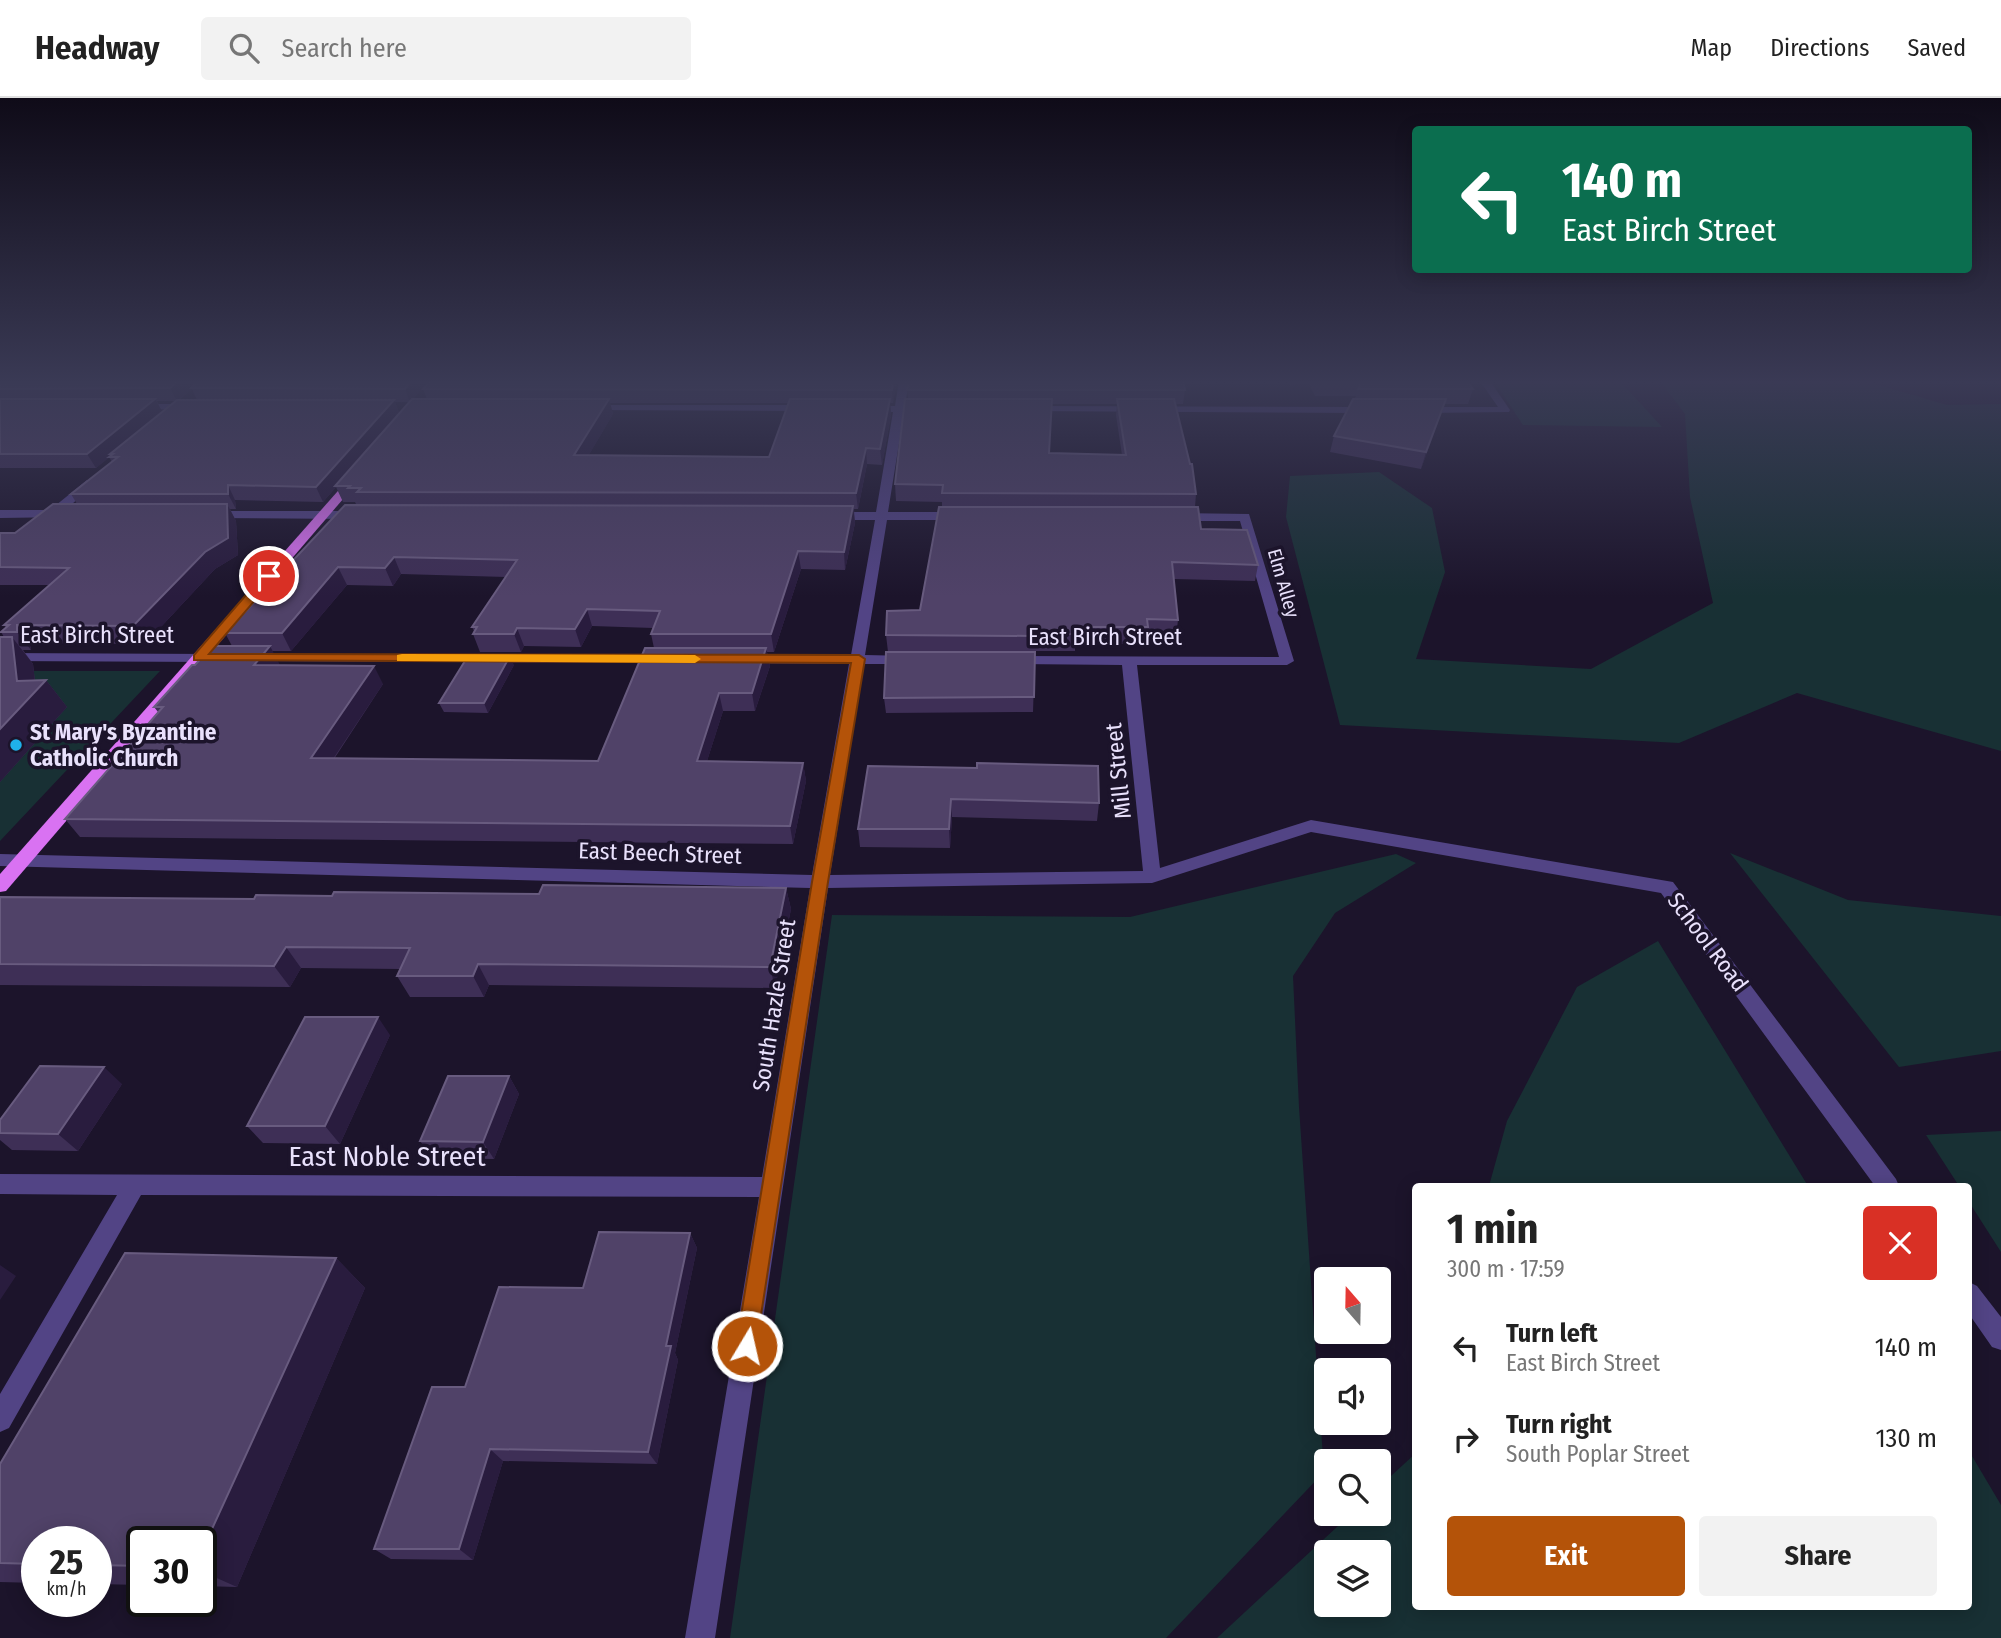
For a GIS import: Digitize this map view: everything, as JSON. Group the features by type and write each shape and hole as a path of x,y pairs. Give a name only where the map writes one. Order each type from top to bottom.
{"main road":[{"path":"0,886 365,466"}],"street":[{"name":"South Hazle Street","path":"700,1638 820,882 893,453"},
{"path":"52,514 106,470"},
{"path":"0,514 79,514"},
{"path":"201,514 364,515"},
{"path":"826,516 966,516"},
{"name":"Elm Alley","path":"1161,517 1245,517 1287,661"},
{"name":"East Birch Street","path":"0,657 680,659"},
{"path":"735,659 926,660"},
{"name":"East Birch Street","path":"994,660 1287,661"},
{"name":"Mill Street","path":"1129,660 1152,877"},
{"name":"East Beech Street","path":"0,860 820,882 1152,877 1311,826"},
{"name":"School Road","path":"1311,826 1667,887 1886,1183"},
{"name":"East Noble Street","path":"0,1184 773,1187"},
{"path":"0,1419 135,1185"},
{"path":"1972,1298 2001,1338"}],"green space":[{"path":"1687,453 2001,453 2001,751 1797,693 1679,743 1340,725 1286,517 1290,476 1379,472 1432,508 1445,572 1416,659 1591,669 1713,603 1690,497"},
{"path":"0,671 160,671 0,841"},
{"path":"1730,853 1848,900 2001,916 2001,1051 1899,1067"},
{"path":"1396,854 1416,863 1335,913 1293,976 1316,1358 1314,1358 1314,1435 1321,1435 1322,1449 1314,1449 1314,1483 1166,1638 730,1638 832,915 1130,917"},
{"path":"1658,941 1806,1183 1490,1183 1507,1121 1577,987"},
{"path":"2001,1131 2001,1252 1972,1207 1972,1183 1957,1183 1926,1135"},
{"path":"1972,1456 2001,1505 2001,1638 1217,1638 1314,1548 1314,1617 1391,1617 1391,1540 1323,1540 1338,1526 1391,1526 1391,1476 1412,1457 1412,1610 1972,1610"}],"building":[{"path":"0,453 88,453 87,454"},
{"path":"347,453 316,487 228,485 228,494 71,494 118,457 109,457 113,454 110,454"},
{"path":"364,453 575,453 574,455 769,457 770,453 865,453 856,493 357,492 361,488 335,486"},
{"path":"899,453 1126,455 1126,453 1187,453 1192,464 1196,494 942,493 943,485 895,484"},
{"path":"53,504 227,504 228,538 205,552 133,626 17,625 17,632 1,632 9,625 4,625 69,568 0,567 0,533 15,533"},
{"path":"345,505 853,506 844,552 798,551 771,634 651,634 660,611 587,609 575,629 517,628 514,634 473,634 477,627 472,627 517,560 394,557 385,568 338,567 282,633 225,633"},
{"path":"939,507 1198,507 1201,529 1247,530 1258,565 1172,562 1178,620 1147,619 1148,627 1076,627 1076,634 1035,636 886,635 887,611 920,610"},
{"path":"0,637 12,637 17,681 46,680 0,729"},
{"path":"212,646 270,646 254,665 374,666 311,758 598,761 645,648 766,648 752,693 719,693 697,761 803,763 790,826 65,819 163,707 154,707"},
{"path":"886,652 1035,652 1034,697 884,698"},
{"path":"468,656 510,656 484,703 439,703"},
{"path":"977,763 1098,766 1099,803 951,799 949,829 858,829 868,766 977,768"},
{"path":"543,885 786,888 770,967 478,964 473,976 397,976 410,948 286,947 274,966 0,964 0,897 254,899 256,895 332,896 334,892 539,894"},
{"path":"305,1017 378,1017 325,1126 247,1126"},
{"path":"40,1066 104,1067 58,1134 0,1133 0,1120"},
{"path":"448,1076 509,1076 483,1142 420,1141"},
{"path":"599,1232 690,1233 666,1346 671,1346 648,1452 490,1449 459,1549 374,1549 432,1387 465,1387 499,1287 583,1288"},
{"path":"125,1253 336,1258 213,1526 126,1526 126,1566 112,1565 112,1526 21,1526 21,1564 0,1563 0,1464"}],"slow traffic":[{"path":"402,658 695,659"}],"place":[{"name":"St Mary's Byzantine Catholic Church","path":"16,745"}],"route":[{"path":"269,576 198,658 859,659 820,882 747,1346"}]}
